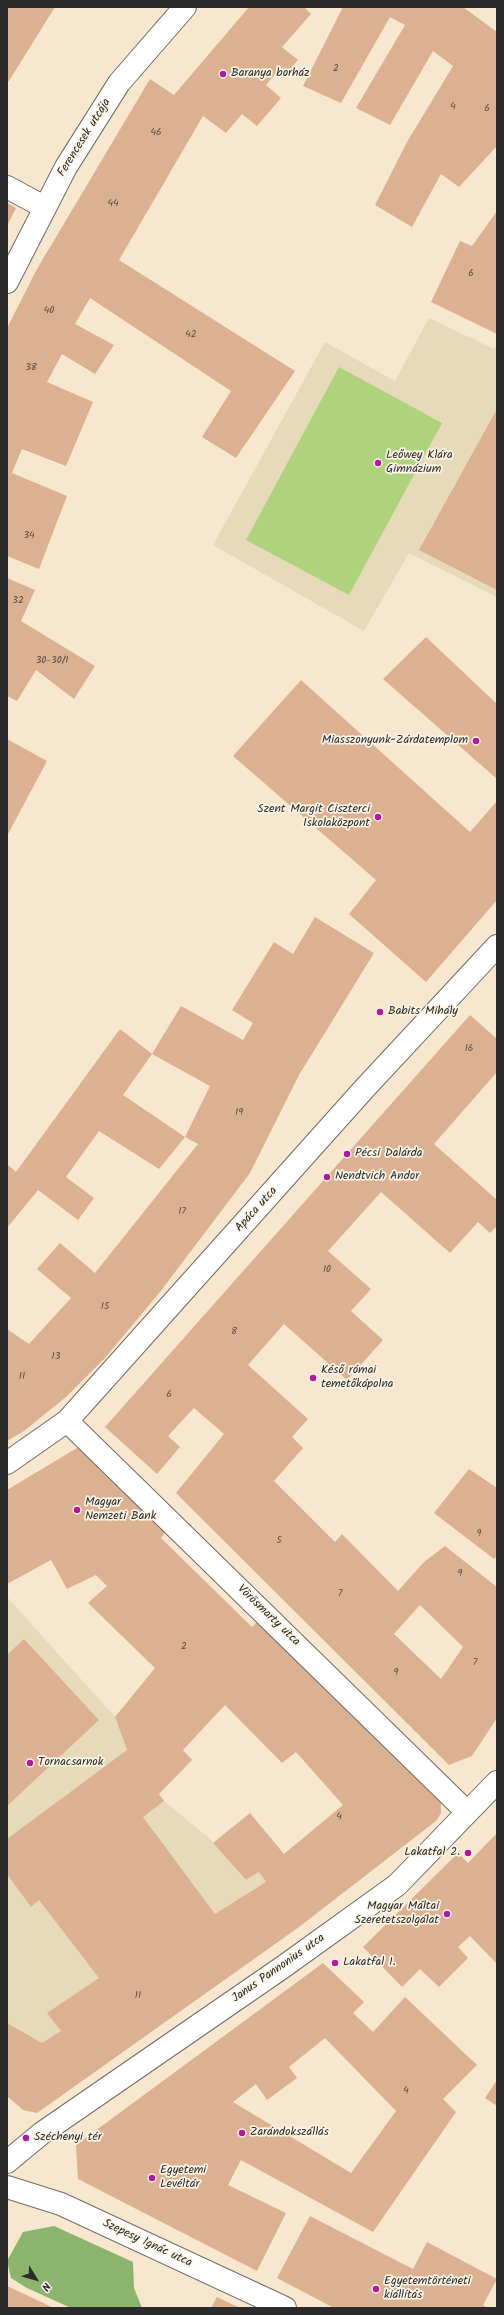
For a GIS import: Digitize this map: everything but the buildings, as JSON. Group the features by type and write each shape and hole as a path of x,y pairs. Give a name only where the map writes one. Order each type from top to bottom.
{"street":[{"name":"Ferencesek utcája","path":"7,282 66,168 119,83 185,7"},
{"path":"7,187 44,208"},
{"name":"Apáca utca","path":"7,1463 67,1422 364,1089 497,946"},
{"name":"Vörösmarty utca","path":"67,1422 467,1812"},
{"name":"Janus Pannonius utca","path":"7,2162 42,2133 283,1967 397,1885 497,1782"},
{"name":"Szepesy Ignác utca","path":"7,2187 61,2204 285,2308"}],"shaded area":[{"name":"Leőwey Klára Gimnázium","path":"429,318 494,349 497,345 497,597 409,553 364,631 213,545 325,342 395,381"},
{"path":"7,1597 115,1717 127,1750 164,1801 209,1838 246,1880 259,1872 299,1927 37,2113 23,2110 7,2096"}],"green space":[{"path":"339,367 442,423 349,595 246,540"},
{"path":"54,2226 133,2262 134,2288 142,2308 71,2308 27,2288 11,2278 7,2261 23,2232"}],"place":[{"name":"Baranya borház","path":"223,74"},
{"name":"Leőwey Klára Gimnázium","path":"378,463"},
{"name":"Miasszonyunk-Zárdatemplom","path":"476,741"},
{"name":"Szent Margit Ciszterci Iskolaközpont","path":"378,817"},
{"name":"Babits Mihály","path":"380,1012"},
{"name":"Pécsi Dalárda","path":"347,1154"},
{"name":"Nendtvich Andor","path":"327,1177"},
{"name":"Késő római temetőkápolna","path":"313,1378"},
{"name":"Magyar Nemzeti Bank","path":"77,1510"},
{"name":"Tornacsarnok","path":"30,1763"},
{"name":"Lakatfal 2.","path":"468,1853"},
{"name":"Magyar Máltai Szeretetszolgálat","path":"447,1914"},
{"name":"Lakatfal 1.","path":"335,1963"},
{"name":"Zarándokszállás","path":"242,2133"},
{"name":"Széchenyi tér","path":"26,2138"},
{"name":"Egyetemi Levéltár","path":"152,2178"},
{"name":"Egyetemtörténeti kiállítás","path":"376,2289"}]}
